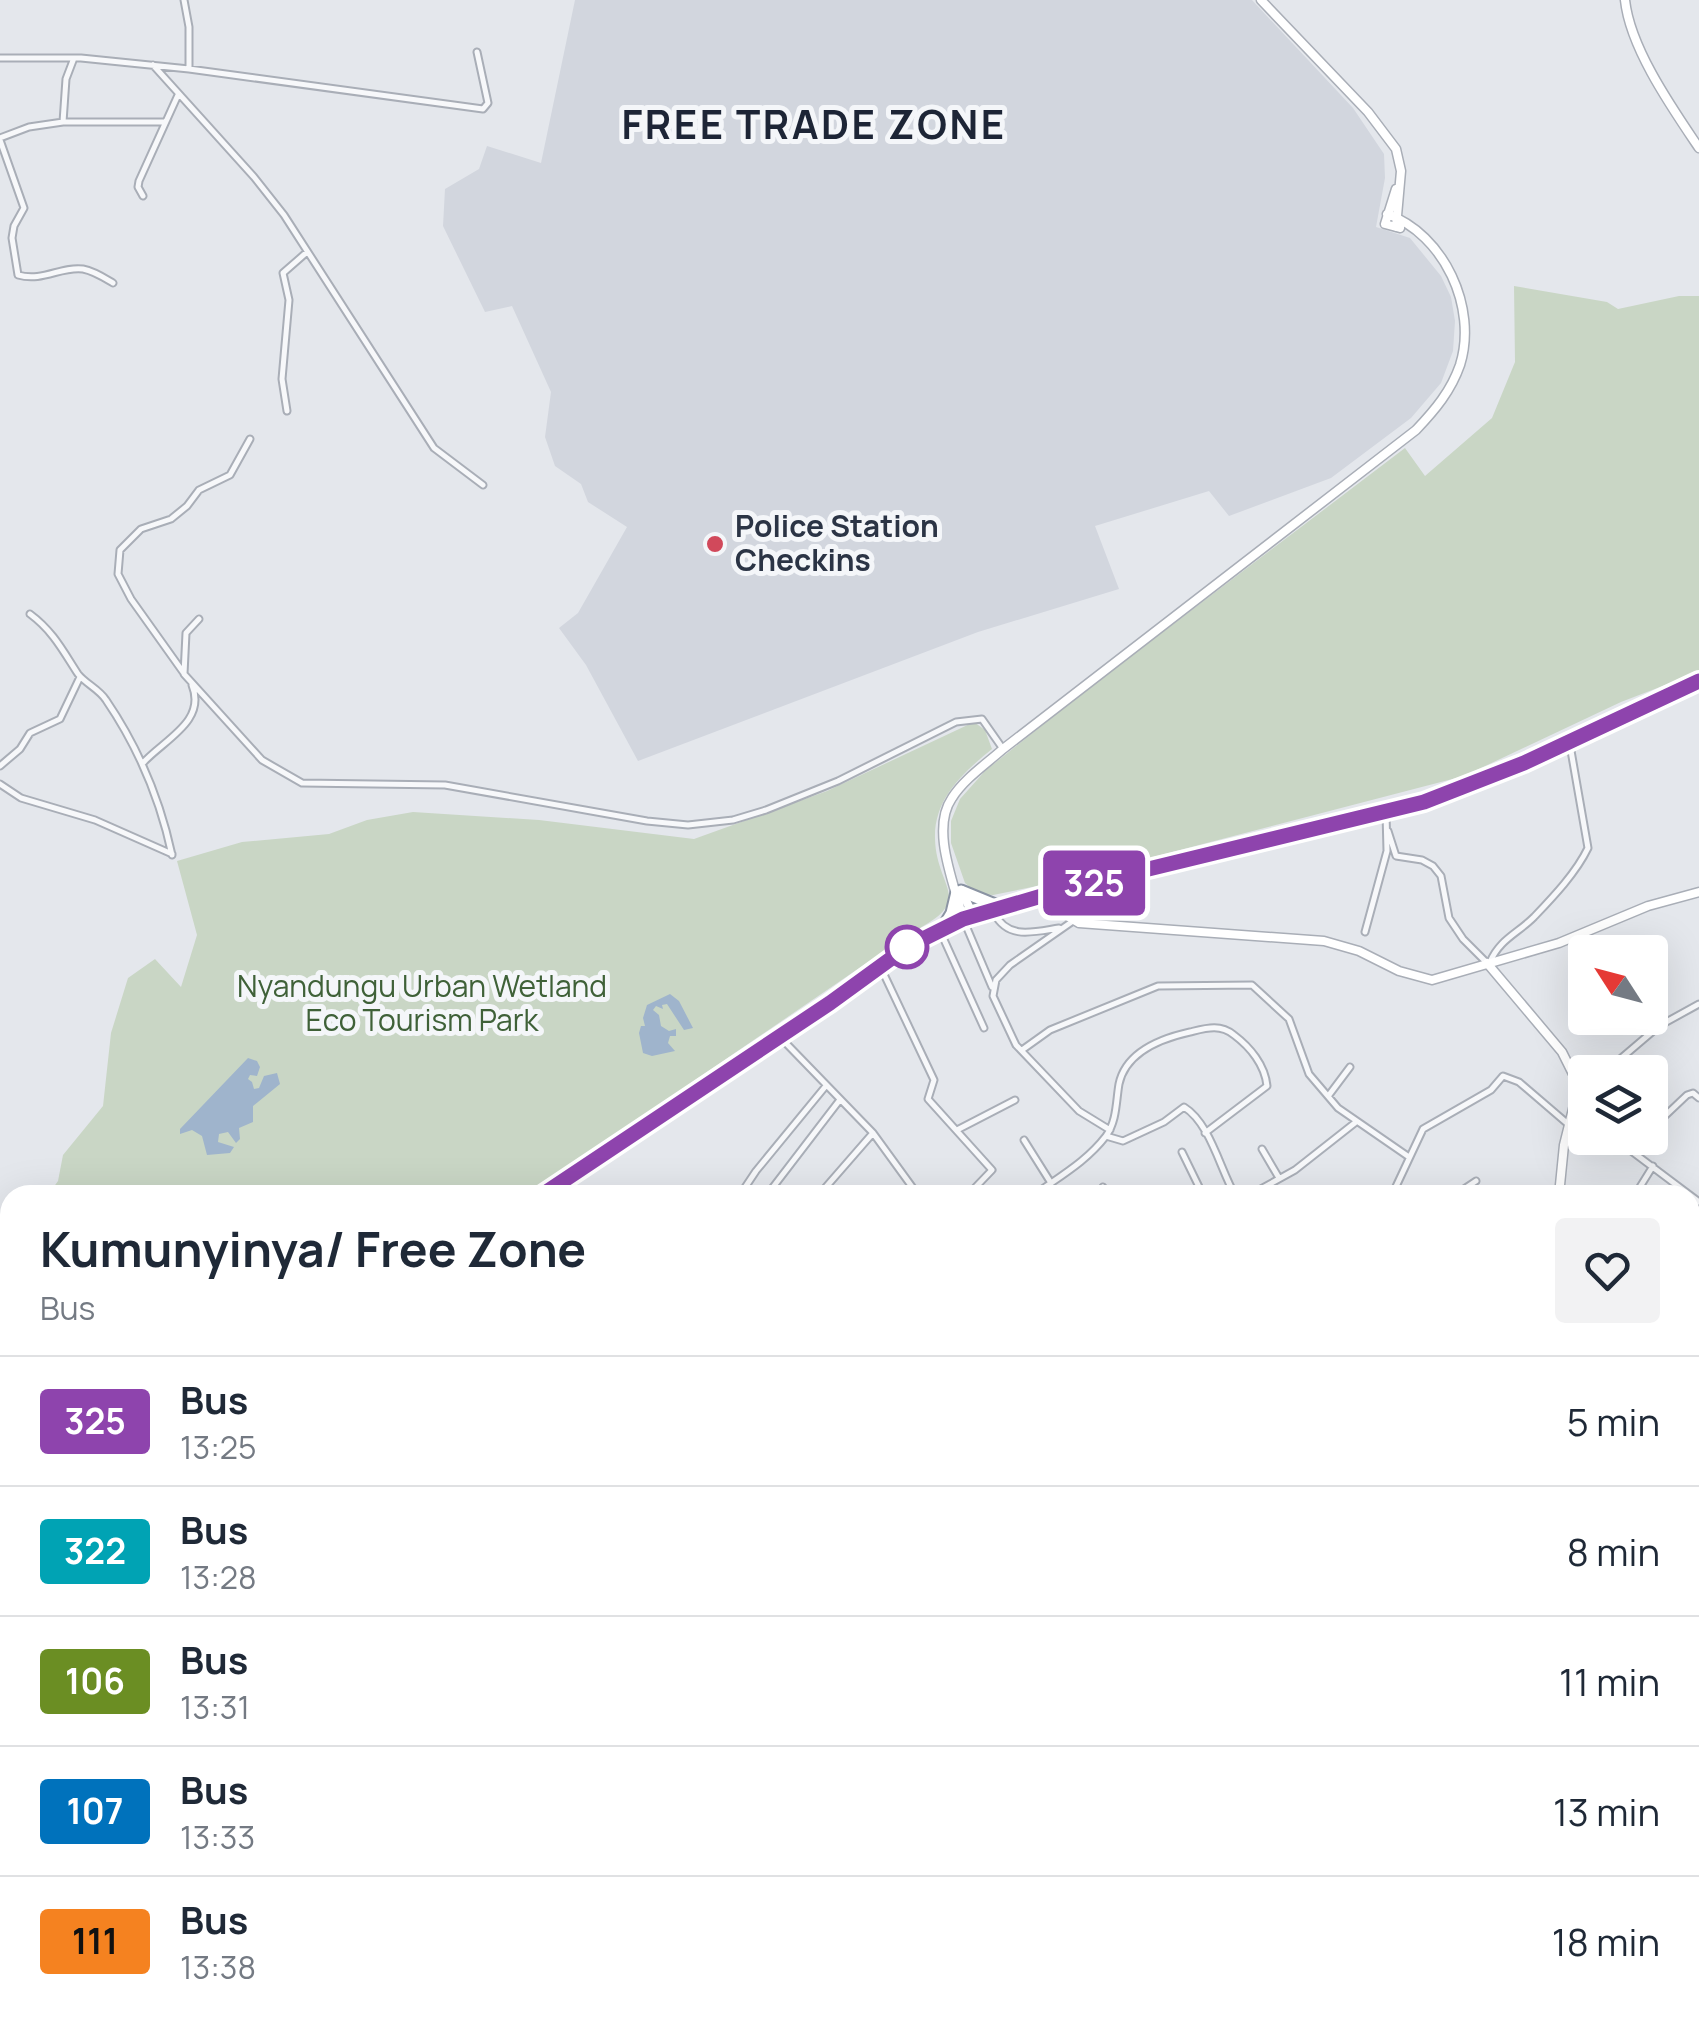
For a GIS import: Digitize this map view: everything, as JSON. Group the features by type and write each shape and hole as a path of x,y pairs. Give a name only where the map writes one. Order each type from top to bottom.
{"highway":[{"path":"557,1185 880,965 968,917 1062,890 1386,813 1481,781 1699,681"},
{"path":"941,929 952,913 959,891 996,909"}],"main road":[{"path":"1261,0 1382,128 1396,150 1400,171 1397,222"},
{"path":"1625,0 1628,20 1655,76 1699,148"},
{"path":"968,917 945,850 945,812 952,797 1003,749 1401,442 1438,408 1461,362 1462,305 1442,257 1418,234 1387,214 1398,184"},
{"path":"1062,890 1066,910 1073,920 1324,941 1432,980 1558,943 1668,899 1699,892"},
{"path":"1488,963 1568,1061"},
{"path":"1560,1185 1568,1124"}],"street":[{"path":"184,0 189,26 189,68"},
{"path":"0,58 74,58 189,68 483,109 488,103 477,52"},
{"path":"63,122 66,79 74,58"},
{"path":"152,66 262,186 430,442 484,485"},
{"path":"143,196 138,188 178,95"},
{"path":"113,282 77,268 46,277 18,275 12,238 24,208 0,139 29,127 63,122 164,122"},
{"path":"287,411 282,379 289,300 283,273 308,251"},
{"path":"142,764 187,723 195,710 195,693 118,574 120,550 141,529 171,519 188,506 199,490 230,475 250,439"},
{"path":"0,784 21,798 95,820 172,855 157,797 104,696 80,677 55,637 30,614"},
{"path":"199,619 186,633 184,674 262,760 302,783 445,785 688,826 733,820 766,810 838,781 938,730 966,720 982,720 1003,749"},
{"path":"0,766 20,750 30,732 60,719 80,677"},
{"path":"1386,813 1396,856 1428,862 1441,876 1449,918 1472,950 1488,963 1503,939 1531,920 1588,848 1569,742"},
{"path":"1365,932 1388,831"},
{"path":"996,909 1002,926 1022,934 1062,927"},
{"path":"968,917 1011,1040 1079,1111 1123,1140 1164,1122 1184,1107 1205,1133 1230,1185"},
{"path":"992,987 1010,965 1073,920"},
{"path":"941,929 984,1028"},
{"path":"880,965 934,1080 928,1100 992,1170 980,1185"},
{"path":"1022,1050 1050,1030 1158,986 1243,983 1264,994 1288,1020 1309,1074 1329,1095 1356,1122 1409,1156"},
{"path":"1623,1055 1672,1017 1699,1004"},
{"path":"1048,1185 1085,1160 1108,1133 1125,1070 1158,1039 1212,1027 1225,1028 1248,1046 1266,1078 1266,1086 1205,1133"},
{"path":"779,1036 872,1133 911,1185"},
{"path":"1329,1095 1350,1067"},
{"path":"1396,1185 1423,1130 1496,1086 1503,1076 1519,1082 1568,1124"},
{"path":"747,1185 825,1087"},
{"path":"1668,1113 1687,1095 1693,1093 1699,1098"},
{"path":"958,1130 1015,1100"},
{"path":"775,1185 839,1101"},
{"path":"1267,1185 1295,1170 1356,1122"},
{"path":"828,1185 872,1133"},
{"path":"1024,1140 1051,1183"},
{"path":"1262,1149 1279,1178"},
{"path":"1182,1152 1198,1185"},
{"path":"1639,1155 1678,1185"},
{"path":"1641,1185 1654,1166"},
{"path":"564,1180 565,1185"},
{"path":"1470,1185 1476,1181"}],"shaded area":[{"path":"575,0 1252,0 1353,108 1384,154 1385,178 1376,227 1410,238 1441,276 1451,297 1455,321 1453,351 1441,383 1411,418 1331,478 1229,516 1209,491 1095,526 1119,589 978,632 638,761 586,665 559,628 578,613 627,527 588,502 581,484 555,466 545,437 551,392 512,306 485,312 443,226 445,189 479,169 487,146 541,163"}],"green space":[{"path":"1514,286 1607,302 1618,309 1679,296 1699,296 1699,672 1621,702 1464,776 1057,882 993,895 977,894 965,883 951,843 951,821 960,799 985,771 1080,695 1405,448 1425,476 1492,418 1515,362"},
{"name":"Nyandungu Urban Wetland Eco Tourism Park","path":"974,722 985,730 992,749 961,777 940,810 935,838 949,893 943,912 542,1185 55,1185 63,1155 103,1106 111,1033 128,978 155,959 181,987 197,935 177,861 242,842 329,834 367,820 413,812 539,820 694,839 827,791"}],"water":[{"path":"670,994 679,1001 693,1028 684,1030 667,1004 662,1005 663,1009 656,1006 653,1010 659,1015 661,1026 669,1031 676,1029 676,1036 670,1036 668,1043 675,1051 652,1056 643,1053 639,1033 641,1026 645,1026 647,1005"},
{"path":"248,1058 260,1067 257,1076 250,1075 248,1079 254,1089 259,1088 264,1076 277,1073 280,1084 253,1106 253,1122 239,1128 240,1139 236,1143 228,1132 219,1134 218,1142 234,1147 230,1153 207,1155 202,1136 192,1130 180,1134 180,1129"}],"bus line":[{"name":"325","path":"557,1185 830,1003 907,947 972,915 1424,802 1524,763 1699,681"}],"place":[{"name":"Police Station Checkins","path":"715,544"}],"district":[{"name":"FREE TRADE ZONE","path":"814,125"}]}
